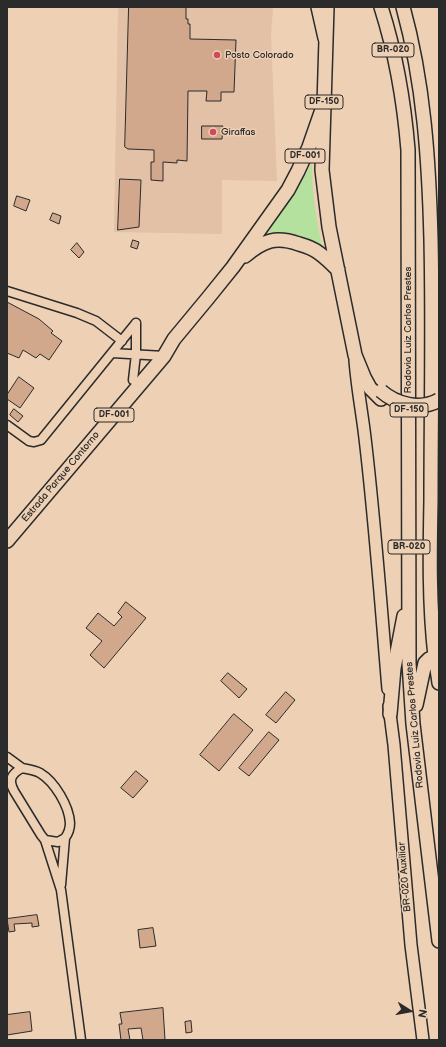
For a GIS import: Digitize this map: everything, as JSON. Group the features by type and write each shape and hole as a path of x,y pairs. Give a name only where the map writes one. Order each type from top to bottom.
{"main road":[{"name":"Rodovia Luiz Carlos Prestes","path":"381,7 391,41 401,87 408,150 409,663 412,724 439,942"},
{"name":"BR-020","path":"403,7 418,72 426,149 430,210 432,277 430,594 435,657 439,683"},
{"name":"DF-150","path":"325,9 322,170 329,227 355,355 370,388 381,395 391,405 422,411 439,407"},
{"name":"Estrada Parque Contorno","path":"7,541 233,267 288,190 309,147 324,104"},
{"name":"Estrada Parque Contorno","path":"233,267 255,248 267,241 287,239 319,252 338,270"},
{"path":"347,314 368,373 381,395 405,404 425,405 439,400"},
{"name":"BR-020 Auxiliar","path":"355,355 357,388 365,437 377,563 411,945 423,1040"},
{"name":"Estrada Parque Contorno","path":"7,528 133,380 160,356"},
{"path":"390,714 396,653 409,595"},
{"path":"412,724 425,663 429,659 435,657"}],"street":[{"path":"7,291 77,313 96,321 122,341"},
{"path":"7,425 29,441 34,442 41,440 136,323 136,354 133,380"},
{"path":"112,353 160,356"},
{"path":"7,757 22,768 40,773 57,790 64,803 70,824 65,838 61,890"},
{"path":"22,768 14,773 9,782 40,835 45,840 61,890 81,1040"},
{"path":"45,840 58,842 65,838"}],"shaded area":[{"path":"118,7 273,7 271,36 277,181 222,180 222,234 114,232"}],"green space":[{"path":"312,162 315,206 323,249 311,240 294,234 268,232 260,236 289,201"}],"building":[{"path":"129,7 186,7 186,19 188,19 188,24 190,24 190,39 236,40 234,92 221,92 221,101 206,101 207,91 188,91 187,161 177,160 177,163 163,162 163,181 151,180 151,162 154,162 154,150 128,149 125,147"},
{"name":"Giraffas","path":"202,126 223,126 222,139 202,139"},
{"path":"120,179 141,180 139,227 118,230"},
{"path":"17,196 30,200 26,211 14,206"},
{"path":"53,213 61,216 59,224 50,220"},
{"path":"133,240 139,242 137,249 131,247"},
{"path":"77,243 84,252 79,258 71,250"},
{"path":"7,302 39,319 53,331 51,333 62,341 49,360 40,354 36,358 23,350 19,358 7,353"},
{"path":"19,377 34,388 20,408 7,399 7,395"},
{"path":"14,409 23,416 18,422 10,415"},
{"path":"126,602 146,618 104,668 90,655 102,641 86,628 98,613 114,626 122,617 118,613"},
{"path":"228,673 247,689 239,698 221,681"},
{"path":"286,692 295,700 276,723 266,715"},
{"path":"234,714 253,730 219,771 200,755"},
{"path":"269,732 279,740 249,776 239,768"},
{"path":"136,771 148,781 133,798 121,788"},
{"path":"37,915 39,926 32,927 32,923 14,924 15,931 9,932 7,919"},
{"path":"153,928 156,946 140,948 138,930"},
{"path":"163,1008 165,1040 143,1040 141,1028 128,1029 130,1040 121,1040 119,1024 122,1024 120,1013"},
{"path":"30,1012 32,1031 7,1035 7,1015"},
{"path":"191,1021 192,1032 186,1033 185,1022"}],"place":[{"name":"Posto Colorado","path":"217,55"},
{"name":"Giraffas","path":"213,132"}]}
